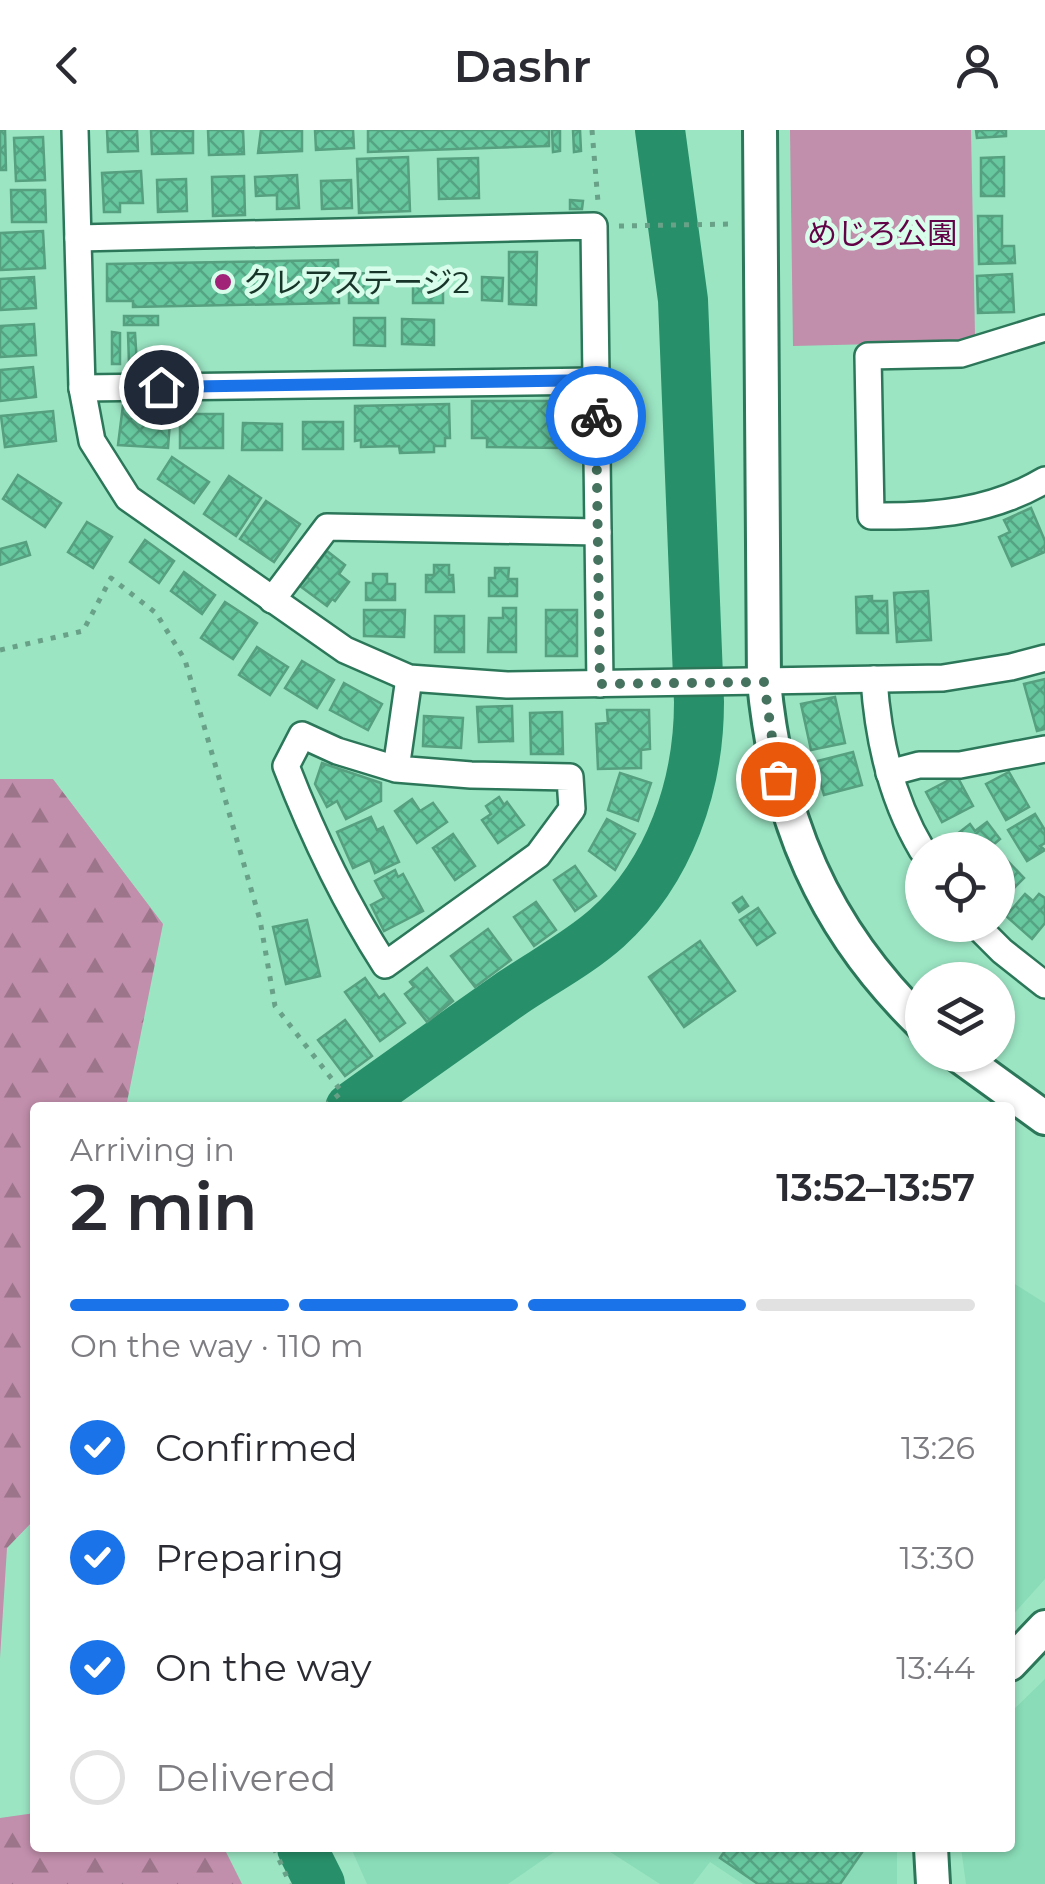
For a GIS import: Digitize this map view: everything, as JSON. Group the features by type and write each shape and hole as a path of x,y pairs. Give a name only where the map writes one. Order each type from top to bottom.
{"street":[{"path":"75,130 82,388 92,440 128,498 345,650 408,678 507,686 943,678 1000,670 1045,658"},
{"path":"760,130 764,682 776,769 823,895 855,947 905,1007"},
{"path":"78,238 594,226 600,684"},
{"path":"1045,328 961,354 868,356 871,516 917,516 979,508 1011,498 1045,480"},
{"path":"82,388 596,380"},
{"path":"272,600 327,528 598,532"},
{"path":"396,770 408,678"},
{"path":"874,679 889,773 912,832"},
{"path":"302,735 396,770 470,776 570,777 572,809 538,855 385,964 350,911 286,766 302,735"},
{"path":"889,773 1045,750"},
{"path":"993,942 1045,985"},
{"path":"981,1072 1045,1118"},
{"path":"1015,1659 1045,1627"},
{"path":"931,1852 934,1884"}],"path":[{"path":"592,130 598,185"},
{"path":"594,226 733,224"},
{"path":"0,650 83,631 111,578 156,613 185,660 260,920 276,1006 342,1092 330,1102"},
{"path":"276,1852 290,1884"}],"shaded area":[{"path":"1015,1284 1045,1303 1045,1579 1015,1612"},
{"path":"1045,1679 1045,1884 966,1884 962,1852 1015,1852 1015,1708"},
{"path":"353,1852 554,1852 508,1884 367,1884"},
{"path":"610,1852 897,1852 897,1884 743,1884 710,1862 693,1884 660,1884"}],"green space":[{"name":"めじろ公園","path":"790,130 971,130 975,336 958,342 793,346"},
{"path":"0,779 53,779 163,924 127,1102 30,1102 30,1524 7,1548 0,1658"},
{"path":"30,1814 30,1852 226,1852 242,1884 0,1884 0,1818"}],"building":[{"path":"0,130 5,130 6,170 0,170"},
{"path":"107,130 137,130 138,151 108,152"},
{"path":"151,130 193,131 193,153 152,154"},
{"path":"208,130 243,130 244,154 209,155"},
{"path":"261,130 302,130 302,151 258,153"},
{"path":"315,130 353,130 354,148 316,150"},
{"path":"368,130 549,130 549,146 368,152"},
{"path":"552,130 560,130 560,151 553,152"},
{"path":"573,130 580,130 581,151 574,152"},
{"path":"976,130 1006,130 1006,136 977,138"},
{"path":"43,137 45,180 16,181 14,138"},
{"path":"408,157 410,211 359,213 357,159"},
{"path":"1004,157 1004,196 981,196 981,158"},
{"path":"478,158 479,198 439,199 438,159"},
{"path":"141,171 143,203 120,203 120,212 104,212 102,173"},
{"path":"297,175 299,208 277,209 277,195 256,196 255,177"},
{"path":"244,176 245,215 213,216 212,177"},
{"path":"186,179 187,211 158,212 157,180"},
{"path":"351,180 352,208 322,209 321,181"},
{"path":"11,190 45,190 46,222 12,222"},
{"path":"570,200 583,201 582,209 570,209"},
{"path":"978,216 1002,216 1002,246 1014,246 1015,263 979,264"},
{"path":"43,231 45,268 0,270 0,233"},
{"path":"509,252 537,252 536,305 509,304"},
{"name":"クレアステージ2","path":"338,260 339,303 133,307 133,301 107,301 107,264"},
{"path":"359,273 373,274 372,288 378,288 378,303 349,303 349,288 358,288"},
{"path":"1012,274 1014,312 978,313 977,276"},
{"path":"34,277 36,308 0,310 0,279"},
{"path":"413,277 443,278 443,303 413,303"},
{"path":"482,277 503,278 502,301 482,300"},
{"path":"124,316 158,316 158,325 124,325"},
{"path":"354,318 385,318 385,346 354,345"},
{"path":"402,319 434,320 434,345 402,344"},
{"path":"34,324 36,355 0,357 0,326"},
{"path":"112,332 120,333 120,364 112,364"},
{"path":"128,333 135,333 137,364 129,364"},
{"path":"33,367 36,397 0,401 0,370"},
{"path":"472,401 560,401 560,448 487,447 487,438 472,438"},
{"path":"449,404 450,438 445,438 445,446 434,446 434,452 400,453 399,446 361,447 361,440 355,441 355,406"},
{"path":"123,405 171,408 168,448 118,445"},
{"path":"53,411 56,441 5,447 1,416"},
{"path":"180,414 223,414 223,448 180,448"},
{"path":"303,422 343,422 343,449 303,449"},
{"path":"243,423 282,424 282,450 242,450"},
{"path":"172,457 209,482 194,503 158,479"},
{"path":"18,475 61,503 45,527 3,499"},
{"path":"229,476 261,498 236,536 204,514"},
{"path":"266,501 300,524 274,562 240,539"},
{"path":"1031,508 1045,541 1045,552 1012,566 999,537 1010,532 1004,520"},
{"path":"87,522 112,537 93,568 68,552"},
{"path":"145,540 174,561 159,583 130,562"},
{"path":"26,542 30,555 0,565 0,549"},
{"path":"327,551 345,565 339,574 349,582 327,606 300,586"},
{"path":"434,565 449,565 454,592 426,592 426,575 434,575"},
{"path":"495,568 509,568 508,579 517,579 517,596 489,596 489,578 495,578"},
{"path":"184,572 215,595 202,614 171,591"},
{"path":"373,574 387,574 387,584 395,584 395,600 366,600 366,583 373,583"},
{"path":"928,591 931,640 897,642 894,593"},
{"path":"872,596 872,601 887,601 888,633 857,633 856,597"},
{"path":"225,602 257,623 233,659 201,638"},
{"path":"503,608 516,608 516,652 488,652 489,618 503,618"},
{"path":"364,610 405,610 404,637 364,636"},
{"path":"546,610 577,610 577,656 546,656"},
{"path":"435,616 464,616 464,652 435,652"},
{"path":"257,647 288,667 270,695 239,675"},
{"path":"302,661 334,680 317,708 285,688"},
{"path":"1045,679 1045,729 1037,731 1024,684"},
{"path":"344,683 382,704 368,730 330,710"},
{"path":"835,697 845,743 811,750 801,704"},
{"path":"512,706 513,741 479,742 477,707"},
{"path":"607,710 649,710 650,749 641,750 641,768 598,769 596,724 608,723"},
{"path":"562,712 563,754 531,754 530,713"},
{"path":"424,716 463,718 461,748 423,746"},
{"path":"853,752 862,785 824,795 814,762"},
{"path":"322,763 381,783 381,801 346,819 337,801 327,807 315,784"},
{"path":"1009,772 1029,807 1006,820 986,784"},
{"path":"620,773 651,783 638,821 608,810"},
{"path":"957,776 973,806 942,822 926,792"},
{"path":"499,797 524,825 498,843 482,820 491,814 486,806"},
{"path":"412,799 420,811 433,803 447,822 417,843 395,811"},
{"path":"1035,814 1045,830 1045,843 1040,846 1045,850 1027,861 1015,841 1015,832 1008,830"},
{"path":"371,817 377,830 383,827 399,862 375,873 370,860 353,868 337,832"},
{"path":"607,819 635,834 615,870 589,851"},
{"path":"987,822 995,832 960,832 970,824 975,831"},
{"path":"453,834 475,866 455,880 433,848"},
{"path":"575,866 596,896 575,911 554,880"},
{"path":"1015,869 1024,878 1015,887"},
{"path":"395,870 398,877 403,874 423,911 384,931 371,905 384,898 375,881"},
{"path":"1025,894 1033,901 1039,894 1045,898 1045,923 1032,939 1015,924 1015,906"},
{"path":"742,897 748,906 739,912 733,903"},
{"path":"536,902 556,930 534,946 514,917"},
{"path":"758,908 775,933 757,945 740,920"},
{"path":"307,920 320,976 286,984 273,927"},
{"path":"488,929 511,960 475,987 451,956"},
{"path":"700,941 735,991 684,1027 649,977"},
{"path":"427,968 453,1001 427,1022 405,994 414,987 410,982"},
{"path":"365,978 379,998 384,994 405,1023 380,1041 345,992"},
{"path":"345,1020 372,1056 345,1076 318,1040"},
{"path":"724,1852 862,1852 840,1884 758,1884 720,1858"}],"waterway":[{"path":"358,1102 607,928 648,880 677,825 687,795 699,702 683,300 660,130"},
{"path":"304,1852 320,1884"}],"way so far":[{"path":"596,416 600,684 764,682 778,779"}],"place":[{"name":"クレアステージ2","path":"223,282"}],"route":[{"path":"161,387 596,380 596,416"}]}
